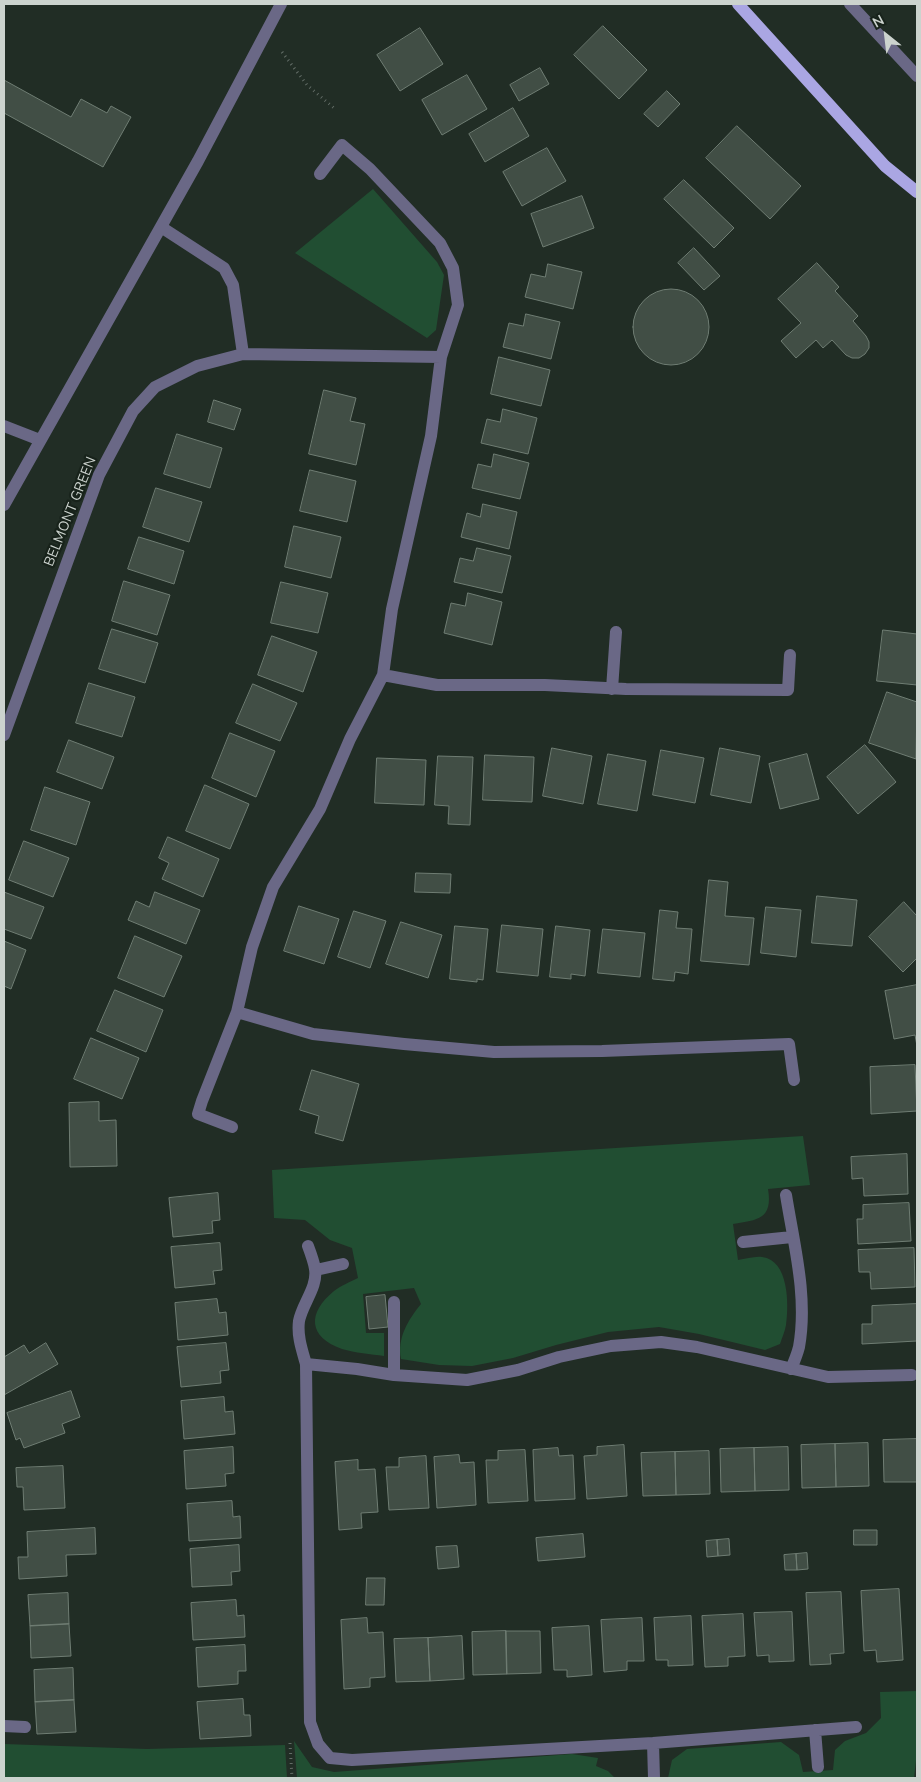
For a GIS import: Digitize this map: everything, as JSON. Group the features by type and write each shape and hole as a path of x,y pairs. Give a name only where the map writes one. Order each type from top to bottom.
{"main road":[{"path":"741,5 885,166 917,192"}],"street":[{"path":"4,505 198,161 281,4"},
{"path":"850,4 917,76"},
{"path":"232,1127 198,1114 237,1012 252,947 273,887 320,809 350,739 384,675 392,608 431,436 441,357 458,305 453,268 440,243 370,169 342,145 320,174"},
{"path":"161,227 224,268 233,285 243,354"},
{"name":"BELMONT GREEN","path":"4,735 99,475 133,411 155,387 197,366 243,354 441,357"},
{"path":"4,426 40,440"},
{"path":"612,689 616,632"},
{"path":"384,675 437,685 545,685 612,689 788,690 790,655"},
{"path":"237,1012 313,1034 494,1052 602,1051 790,1044 794,1080"},
{"path":"786,1195 800,1285 802,1318 799,1349 791,1369"},
{"path":"743,1242 792,1237"},
{"path":"308,1246 316,1270 313,1287 304,1303 299,1322 300,1339 306,1364 310,1722 318,1744 330,1758 352,1760 653,1743 856,1727"},
{"path":"316,1270 343,1264"},
{"path":"394,1302 394,1375"},
{"path":"306,1364 394,1375 467,1380 518,1370 559,1357 611,1346 661,1342 697,1347 828,1377 912,1375"},
{"path":"4,1726 25,1727"},
{"path":"815,1730 818,1767"},
{"path":"653,1743 654,1778"}],"path":[{"path":"282,52 307,85 334,108"},
{"path":"290,1743 292,1778"}],"green space":[{"path":"373,189 437,262 444,275 436,330 427,338 295,253"},
{"path":"803,1136 810,1185 768,1189 768,1207 762,1216 750,1221 733,1224 738,1260 762,1257 771,1260 778,1266 785,1285 787,1306 784,1332 780,1344 765,1350 699,1334 659,1327 608,1332 513,1358 472,1366 439,1365 401,1359 402,1337 412,1316 421,1304 414,1288 363,1294 366,1333 384,1333 384,1356 342,1349 323,1338 317,1331 315,1324 319,1308 325,1299 336,1289 358,1278 352,1248 330,1240 305,1220 274,1218 272,1170"},
{"path":"917,1691 917,1752 914,1778 668,1778 672,1760 687,1749 781,1742 799,1755 803,1772 833,1770 835,1750 845,1741 866,1733 881,1718 880,1692"},
{"path":"294,1741 312,1767 334,1772 572,1754 598,1758 596,1766 608,1771 615,1778 297,1778"},
{"path":"4,1744 147,1749 285,1745 287,1778 4,1778"}],"building":[{"path":"603,26 647,70 619,99 574,55"},
{"path":"420,28 443,64 400,91 377,55"},
{"path":"540,68 549,84 519,101 510,85"},
{"path":"467,75 487,109 442,135 422,100"},
{"path":"4,80 71,117 81,99 107,113 111,106 131,117 103,167 4,113"},
{"path":"667,91 680,104 658,127 644,114"},
{"path":"513,108 529,136 485,162 469,134"},
{"path":"737,126 801,186 770,219 706,158"},
{"path":"547,148 566,181 522,206 503,172"},
{"path":"684,180 734,228 714,248 664,199"},
{"path":"582,196 594,228 543,247 531,214"},
{"path":"694,248 720,276 704,290 678,263"},
{"path":"817,263 839,287 835,291 858,316 853,321 869,342 869,348 859,358 852,358 846,355 832,340 823,348 816,340 796,358 781,341 801,323 778,299"},
{"path":"548,264 582,272 573,309 525,297 531,274 545,277"},
{"path":"664,289 678,289 692,295 703,306 709,320 706,342 698,354 678,365 664,365 650,359 639,348 633,334 633,320 639,306 650,295"},
{"path":"526,314 560,322 551,359 503,347 509,323 523,326"},
{"path":"499,357 550,370 541,406 491,394"},
{"path":"324,390 356,398 350,421 365,424 356,465 309,454"},
{"path":"214,400 241,409 234,430 208,422"},
{"path":"503,409 537,418 528,454 481,443 487,419 500,422"},
{"path":"177,434 222,448 210,488 164,474"},
{"path":"494,454 529,463 520,499 472,488 478,464 491,467"},
{"path":"310,470 356,481 347,522 300,511"},
{"path":"156,488 202,502 189,542 143,527"},
{"path":"483,504 517,512 509,549 461,537 467,513 480,517"},
{"path":"294,526 341,537 331,578 285,567"},
{"path":"139,537 184,551 174,584 128,569"},
{"path":"477,548 511,556 502,593 454,582 460,558 473,561"},
{"path":"124,581 170,595 157,635 112,621"},
{"path":"281,582 328,593 318,633 271,623"},
{"path":"468,593 502,602 492,645 444,633 451,603 465,606"},
{"path":"112,629 158,643 145,683 99,669"},
{"path":"883,630 917,634 917,685 877,681"},
{"path":"272,636 317,652 303,692 258,675"},
{"path":"89,683 135,697 122,737 76,723"},
{"path":"253,684 297,703 280,741 236,723"},
{"path":"887,692 917,702 916,759 869,743"},
{"path":"230,733 275,751 256,797 212,778"},
{"path":"69,740 114,757 102,789 57,772"},
{"path":"865,745 896,782 858,814 827,777"},
{"path":"552,748 592,756 583,804 543,796"},
{"path":"720,748 760,756 751,803 711,795"},
{"path":"661,750 704,758 695,803 653,795"},
{"path":"608,754 646,761 637,811 598,804"},
{"path":"807,754 819,799 780,809 769,764"},
{"path":"485,755 534,757 532,802 483,800"},
{"path":"438,756 473,757 470,825 448,824 449,806 435,805"},
{"path":"377,758 426,760 424,805 375,803"},
{"path":"205,785 249,804 230,849 186,831"},
{"path":"45,787 90,802 76,845 31,830"},
{"path":"168,837 219,859 203,897 162,879 169,863 159,858"},
{"path":"24,841 69,858 53,897 9,880"},
{"path":"416,873 451,874 450,893 415,892"},
{"path":"709,880 728,882 725,916 754,918 749,965 701,961"},
{"path":"4,892 44,907 31,939 4,929"},
{"path":"155,892 200,910 186,944 128,920 136,901 149,907"},
{"path":"817,896 857,900 852,946 812,943"},
{"path":"904,902 917,916 917,958 903,972 869,937"},
{"path":"299,906 339,919 324,964 284,951"},
{"path":"766,907 801,910 796,957 761,953"},
{"path":"660,910 678,912 676,928 692,929 688,974 675,972 674,981 653,979"},
{"path":"354,911 386,921 370,968 338,957"},
{"path":"401,922 442,935 428,978 386,964"},
{"path":"502,925 543,929 538,976 497,972"},
{"path":"455,926 488,929 483,980 477,979 477,982 450,979"},
{"path":"556,926 590,930 585,976 571,974 571,979 550,977"},
{"path":"603,929 645,933 640,977 598,973"},
{"path":"135,936 182,956 164,997 118,978"},
{"path":"4,941 26,950 11,989 4,986"},
{"path":"917,985 917,1046 915,1035 894,1039 885,991"},
{"path":"115,990 163,1010 146,1052 97,1031"},
{"path":"91,1038 139,1058 122,1099 74,1079"},
{"path":"915,1065 917,1111 871,1114 870,1067"},
{"path":"312,1070 359,1084 343,1141 315,1133 319,1116 300,1110"},
{"path":"99,1102 99,1121 116,1120 117,1166 70,1167 69,1103"},
{"path":"907,1154 908,1194 864,1196 863,1178 852,1179 851,1157"},
{"path":"218,1193 220,1220 212,1221 213,1233 173,1237 169,1198"},
{"path":"909,1203 911,1241 858,1244 857,1219 863,1219 863,1205"},
{"path":"220,1243 222,1270 213,1271 215,1284 175,1288 171,1247"},
{"path":"914,1248 915,1287 871,1289 870,1272 859,1272 858,1250"},
{"path":"385,1295 388,1327 369,1329 366,1297"},
{"path":"217,1299 219,1313 226,1312 228,1335 178,1340 175,1303"},
{"path":"917,1304 917,1341 862,1344 862,1324 872,1324 872,1306"},
{"path":"46,1343 58,1364 4,1395 4,1357 24,1345 29,1353"},
{"path":"226,1343 229,1370 220,1371 221,1383 181,1387 177,1347"},
{"path":"71,1391 80,1417 62,1424 65,1433 24,1448 20,1438 16,1440 7,1413"},
{"path":"224,1397 225,1412 233,1411 235,1434 184,1439 181,1401"},
{"path":"917,1439 917,1482 884,1482 883,1440"},
{"path":"868,1443 869,1486 836,1487 835,1444"},
{"path":"835,1444 836,1487 802,1488 801,1445"},
{"path":"624,1445 627,1496 587,1499 584,1456 597,1455 597,1447"},
{"path":"233,1447 234,1473 225,1474 226,1486 186,1489 184,1451"},
{"path":"788,1447 789,1490 755,1491 754,1448"},
{"path":"558,1448 559,1456 573,1455 575,1499 535,1501 533,1450"},
{"path":"754,1448 755,1491 721,1492 720,1449"},
{"path":"525,1450 528,1501 488,1503 486,1460 498,1460 498,1451"},
{"path":"709,1451 710,1494 676,1495 675,1452"},
{"path":"675,1452 676,1495 643,1496 641,1453"},
{"path":"459,1455 460,1463 474,1462 476,1505 437,1508 434,1457"},
{"path":"426,1456 429,1508 389,1510 386,1467 399,1467 399,1458"},
{"path":"358,1460 358,1470 375,1469 378,1512 361,1513 362,1528 339,1530 335,1462"},
{"path":"63,1466 65,1508 24,1510 23,1487 17,1487 16,1468"},
{"path":"232,1501 233,1517 240,1516 241,1538 189,1541 187,1504"},
{"path":"95,1528 96,1554 66,1555 67,1576 19,1579 18,1557 28,1557 27,1532"},
{"path":"854,1530 877,1530 877,1545 854,1545"},
{"path":"583,1534 585,1557 538,1561 536,1538"},
{"path":"729,1539 730,1555 718,1556 717,1540"},
{"path":"717,1540 718,1556 707,1557 706,1541"},
{"path":"239,1545 240,1571 231,1572 232,1585 192,1587 190,1549"},
{"path":"457,1546 459,1567 438,1569 436,1547"},
{"path":"807,1553 808,1569 797,1570 796,1554"},
{"path":"796,1554 797,1570 785,1570 784,1555"},
{"path":"367,1578 385,1578 384,1605 366,1605"},
{"path":"899,1589 903,1660 877,1662 876,1650 864,1651 861,1591"},
{"path":"841,1592 844,1653 830,1654 831,1664 810,1665 806,1593"},
{"path":"68,1593 69,1624 30,1626 28,1595"},
{"path":"236,1600 237,1616 244,1615 245,1637 193,1640 191,1603"},
{"path":"792,1612 794,1661 769,1662 769,1655 757,1656 754,1613"},
{"path":"743,1614 745,1656 728,1657 728,1666 705,1667 702,1616"},
{"path":"691,1616 693,1665 668,1666 668,1660 656,1660 654,1618"},
{"path":"367,1618 368,1633 383,1632 385,1677 370,1678 370,1687 344,1689 341,1620"},
{"path":"642,1618 644,1661 627,1661 627,1670 604,1672 601,1620"},
{"path":"69,1624 71,1656 31,1658 30,1626"},
{"path":"589,1626 592,1675 567,1677 567,1670 554,1670 552,1628"},
{"path":"506,1631 540,1631 541,1673 507,1674"},
{"path":"506,1631 507,1674 473,1675 472,1632"},
{"path":"462,1636 464,1679 430,1681 428,1638"},
{"path":"428,1638 430,1681 396,1682 394,1639"},
{"path":"245,1645 246,1671 238,1671 238,1684 198,1687 196,1648"},
{"path":"73,1668 74,1700 35,1702 34,1670"},
{"path":"243,1699 244,1715 250,1715 251,1736 200,1739 197,1702"},
{"path":"74,1700 76,1732 37,1734 35,1702"}]}
